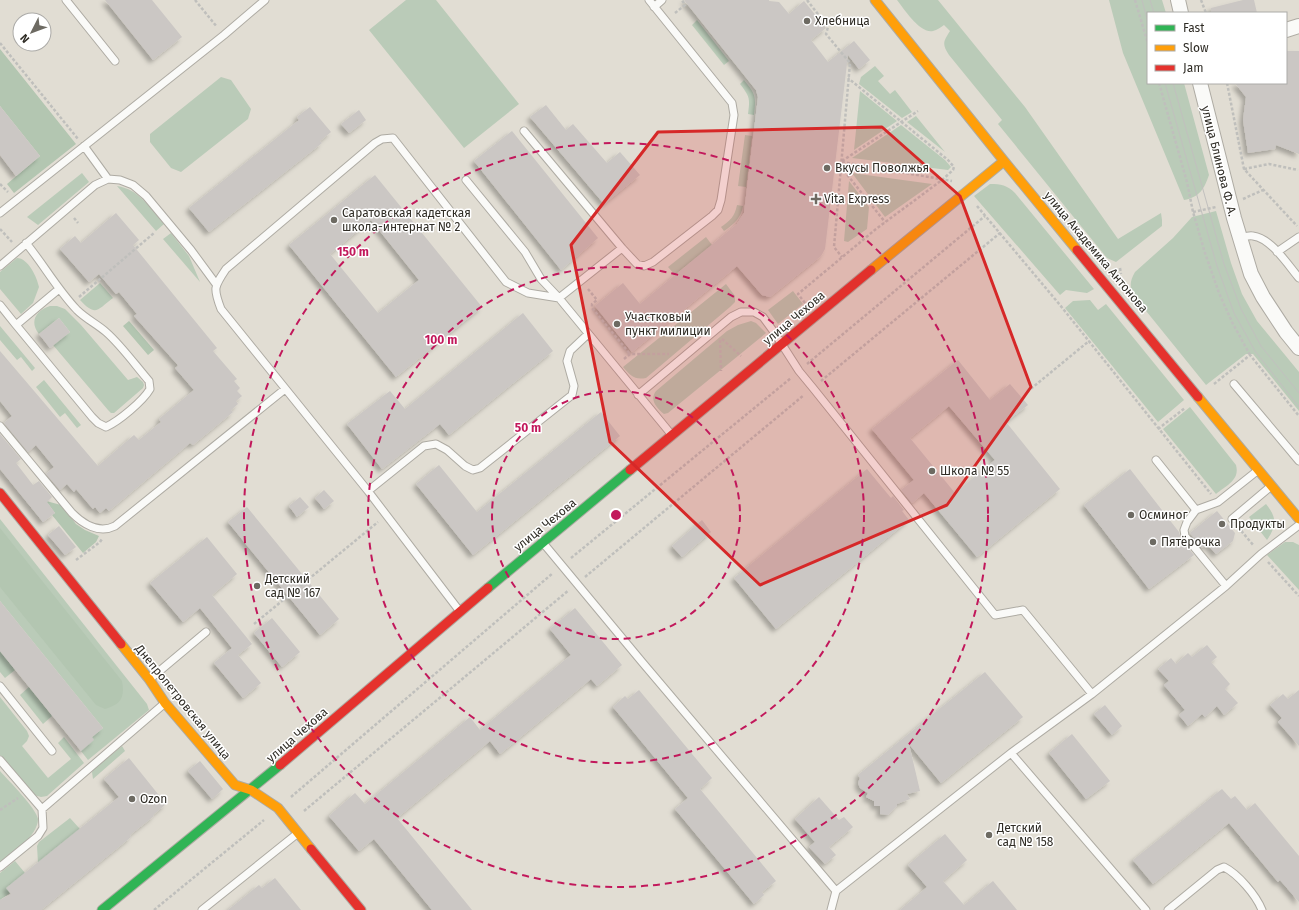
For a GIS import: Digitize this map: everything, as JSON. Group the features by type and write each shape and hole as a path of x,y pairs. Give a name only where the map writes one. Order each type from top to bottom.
{"street":[{"name":"улица Академика Антонова","path":"875,0 1004,161 1299,519"},
{"path":"1178,0 1181,12"},
{"path":"1287,30 1299,26"},
{"name":"улица Блинова Ф. А.","path":"1200,84 1240,238 1251,274 1263,297 1286,332 1299,348"},
{"name":"улица Чехова","path":"102,910 251,790 460,611 1004,161"},
{"name":"Днепропетровская улица","path":"0,493 150,679 165,703 235,785 251,790 278,808 361,910"}],"lane":[{"path":"66,0 115,61"},
{"path":"0,213 224,35 265,0"},
{"path":"524,131 637,264 644,266 653,262 718,210 721,200 734,115 732,104 649,0"},
{"path":"654,7 662,0"},
{"path":"460,611 368,491 221,309 216,297 216,284 226,269 375,143 382,139 393,138 506,282 528,293 559,298 622,248"},
{"path":"84,146 108,179"},
{"path":"0,266 95,185 108,179 120,180 133,185 146,196 191,250 216,284"},
{"path":"466,180 525,252 540,279 559,298 672,436"},
{"path":"1240,238 1252,236 1265,240 1278,252 1299,278"},
{"path":"1278,252 1299,237"},
{"path":"0,305 98,423 106,427 114,423 147,395 150,389 149,381 106,332 88,320 71,303 26,243"},
{"path":"16,325 59,289"},
{"path":"638,395 731,317 741,312 754,312 763,316 812,388 995,615 1023,610 1092,694"},
{"path":"368,491 424,446 436,444 447,450 465,466 473,470 480,468 572,394 574,386 567,361 570,351 588,334"},
{"path":"1234,384 1299,461"},
{"path":"0,426 72,514 89,526 109,529 285,389"},
{"path":"1156,460 1196,510"},
{"path":"1226,586 1186,536 1184,530 1186,522 1196,510 1218,502 1258,469"},
{"path":"1232,519 1272,486"},
{"path":"831,910 836,891 1011,754 1092,694 1226,586 1261,554 1299,525"},
{"path":"543,542 642,662 836,891"},
{"path":"150,679 206,632"},
{"path":"0,686 52,751"},
{"path":"42,809 165,703"},
{"path":"1011,754 1146,910"},
{"path":"0,760 42,809 43,828 38,836 0,867"},
{"path":"202,910 298,833"},
{"path":"1168,910 1217,870 1224,867 1232,871 1255,897 1262,910"}],"path":[{"path":"195,0 224,35"},
{"path":"666,21 685,5 682,0"},
{"path":"807,0 828,27 826,34 850,63 834,247 842,258"},
{"path":"1135,0 1147,41"},
{"path":"1201,0 1206,12"},
{"path":"0,43 84,146"},
{"path":"848,78 948,160 954,167 953,170 942,180"},
{"path":"1159,84 1187,182 1193,212 1219,293 1232,322 1250,355 1299,416"},
{"path":"1227,84 1244,169 1299,229"},
{"path":"842,162 918,111"},
{"path":"842,162 958,182 1060,304 1158,429 1218,502"},
{"path":"1244,169 1269,164 1298,170"},
{"path":"841,167 885,222"},
{"path":"0,184 4,188"},
{"path":"0,229 18,250"},
{"path":"71,303 154,233"},
{"path":"290,823 1000,233"},
{"path":"582,280 597,300 592,304 592,308 630,354"},
{"path":"721,376 720,338 743,357"},
{"path":"1027,392 1089,341"},
{"path":"615,366 630,354 688,354"},
{"path":"1214,384 1250,355"},
{"path":"1158,429 1188,405"},
{"path":"254,624 386,515"},
{"path":"1232,519 1299,596"},
{"path":"78,559 88,552"},
{"path":"0,810 10,804 26,790"}],"highlighted area":[{"path":"882,127 960,196 1031,387 947,505 760,585 610,442 571,245 658,132"}],"green space":[{"path":"406,0 436,0 519,104 464,148 369,30"},
{"path":"897,0 938,0 1025,107 1118,239 1161,213 1162,226 1116,262 1107,258 998,124 1002,120 949,55 944,43 950,31 944,25 933,31 923,29 908,15"},
{"path":"1109,0 1162,0 1166,12 1147,12 1147,84 1184,84 1209,175 1201,192 1194,197 1184,200 1123,53"},
{"path":"697,20 729,61 724,65 692,25"},
{"path":"0,49 76,144 14,193 7,184 40,156 0,106"},
{"path":"875,66 884,76 878,81 890,94 895,90 912,112 902,118 859,84 861,77"},
{"path":"221,77 231,80 251,109 248,119 181,172 171,168 150,142 150,134"},
{"path":"744,80 754,96 754,115 748,114 748,98 746,92 740,84"},
{"path":"860,91 897,121 854,150"},
{"path":"916,116 945,152 907,122"},
{"path":"901,125 945,160 951,167 948,170 852,158"},
{"path":"745,135 752,136 746,187 738,186"},
{"path":"82,173 89,182 38,225 27,217"},
{"path":"852,173 932,184 885,217"},
{"path":"849,181 869,207 867,229 848,242 844,241"},
{"path":"990,184 1004,186 1015,193 1094,289 1087,293 1066,290 1060,295 974,196"},
{"path":"117,186 132,191 138,195 164,224 156,231"},
{"path":"737,205 743,206 741,214 734,223 724,231 721,227 732,218"},
{"path":"1216,211 1231,263 1242,294 1257,321 1299,372 1299,411 1253,354 1246,354 1206,385 1132,292 1131,284 1135,272 1173,238 1192,217"},
{"path":"171,233 189,256 200,282 163,239"},
{"path":"706,237 712,245 675,275 668,267"},
{"path":"17,258 25,261 34,273 39,287 33,303 21,314 0,289 0,272"},
{"path":"100,283 113,298 100,308 93,310 80,300"},
{"path":"726,284 735,296 735,302 730,307 646,378 636,378 628,373 623,367"},
{"path":"793,291 803,304 778,324 768,310"},
{"path":"1090,300 1098,310 1106,304 1184,400 1158,422 1065,308 1073,301"},
{"path":"50,306 57,306 65,309 81,325 128,380 137,377 143,382 143,388 114,413 111,413 108,410 53,345 70,332 59,318 39,334 36,330 34,321 38,313"},
{"path":"129,321 154,350 148,355 123,326"},
{"path":"751,321 756,323 766,333 668,413 664,414 655,404 653,398 656,391 727,331 738,325"},
{"path":"0,326 35,368 32,371 21,357 17,360 0,340"},
{"path":"44,380 81,425 77,428 65,413 60,417 36,387"},
{"path":"1190,407 1236,465 1236,475 1232,482 1216,494 1163,429"},
{"path":"46,501 61,505 76,524 99,536 96,542 83,553 52,515 55,513"},
{"path":"1266,504 1274,518 1273,530 1267,540 1249,517"},
{"path":"0,519 147,704 149,710 88,760 81,751 92,737 103,728 0,601"},
{"path":"0,528 122,681 123,692 121,700 115,705 105,709 96,705 0,587"},
{"path":"1285,542 1293,542 1299,545 1299,590 1267,555"},
{"path":"0,651 15,670 5,678 0,672"},
{"path":"29,687 52,716 43,724 20,695"},
{"path":"0,697 27,731 29,736 27,741 22,746 48,778 71,759 58,743 64,737 84,763 47,796 41,797 34,795 0,755"},
{"path":"122,746 125,751 93,779 92,772 94,769"},
{"path":"0,771 28,802 38,819 34,832 24,844 0,862"},
{"path":"70,818 80,829 38,863 37,846 39,842"},
{"path":"15,861 25,873 7,888 10,893 0,900 0,873"}],"building":[{"path":"105,0 152,0 182,37 153,60"},
{"path":"684,0 769,0 779,2 789,14 804,1 826,28 811,40 828,62 854,41 870,60 859,69 848,55 825,249 821,256 770,297 762,295 737,266 632,352 595,306 623,283 640,304 737,224 744,213 758,97 756,90"},
{"path":"1243,0 1254,0 1257,12 1211,12 1211,8"},
{"path":"1287,51 1299,51 1299,154 1276,145 1275,149 1248,153 1243,120 1246,97 1236,84 1287,84"},
{"path":"546,105 566,130 573,124 607,163 620,152 640,175 604,204 530,117"},
{"path":"0,106 40,156 16,176 0,155"},
{"path":"310,107 331,132 320,141 322,143 209,232 189,208 299,120 297,117"},
{"path":"359,110 366,120 349,133 341,124"},
{"path":"512,131 598,238 561,270 474,161"},
{"path":"375,175 482,307 396,377 289,245","holes":["371,220 419,280 378,313 330,254"]},
{"path":"116,213 139,240 133,245 217,348 213,351 237,379 234,381 240,388 237,391 242,396 236,401 238,404 231,410 233,412 193,445 190,443 109,511 106,508 100,513 95,507 93,509 76,489 74,492 67,484 60,490 46,474 54,467 36,445 28,452 4,423 12,416 0,401 0,351 98,466 134,435 139,440 161,422 159,419 194,390 175,368 178,366 177,364 134,316 137,314 119,292 116,294 99,274 89,282 60,249 75,236 81,243"},
{"path":"523,313 553,351 449,435 440,424 382,469 347,424 390,391 405,409"},
{"path":"59,318 70,332 50,348 39,334"},
{"path":"958,360 990,400 1010,384 1028,405 1006,422 1060,489 977,557 924,493 912,503 901,490 914,480 872,429","holes":["949,406 995,460 955,493 910,438"]},
{"path":"601,412 620,436 473,555 416,484 439,465 477,512"},
{"path":"0,434 21,459 16,463 33,485 39,481 52,497 47,502 55,513 43,522 0,469"},
{"path":"867,469 891,498 893,496 904,510 902,511 909,520 776,629 734,578"},
{"path":"1130,469 1179,532 1181,539 1194,555 1149,589 1084,505"},
{"path":"324,490 334,501 324,509 315,498"},
{"path":"300,497 309,507 297,517 289,506"},
{"path":"247,507 339,619 320,635 228,522"},
{"path":"1217,511 1235,533 1233,541 1216,554 1207,544 1202,548 1190,533"},
{"path":"702,520 711,532 682,557 672,546"},
{"path":"59,526 76,547 65,555 48,535"},
{"path":"207,537 237,574 212,595 252,644 238,655 261,683 243,698 214,663 232,648 200,608 183,622 150,583"},
{"path":"0,601 103,728 92,737 94,740 81,751 0,651"},
{"path":"575,608 622,665 597,686 591,679 500,754 490,741 397,818 472,910 432,910 374,839 359,851 329,816 355,793 365,804 470,717 480,730 571,655 550,629"},
{"path":"272,618 300,652 282,667 254,633"},
{"path":"1207,645 1217,657 1211,662 1230,684 1225,689 1238,703 1224,715 1217,706 1205,717 1202,714 1188,726 1179,715 1185,710 1164,685 1169,681 1158,669 1171,658 1176,664 1188,653 1192,657"},
{"path":"985,672 1023,717 941,783 909,744 920,791 907,794 910,799 897,804 897,806 888,815 880,814 880,806 874,806 874,801 866,797 868,793 860,788 858,783 860,778 858,775"},
{"path":"639,690 712,778 700,789 776,881 762,892 764,895 754,904 675,809 688,798 613,707 625,696 628,699"},
{"path":"1299,690 1299,746 1278,722 1282,718 1270,705 1283,694 1288,699"},
{"path":"1105,705 1122,726 1112,735 1094,714"},
{"path":"1072,734 1110,781 1086,799 1049,753"},
{"path":"129,758 166,804 153,815 154,816 130,835 131,837 41,910 0,910 0,900 11,894 6,888 119,797 104,779"},
{"path":"200,761 223,789 212,799 188,771"},
{"path":"1222,789 1231,799 1235,796 1247,810 1255,803 1299,856 1299,902 1280,880 1278,882 1229,823 1153,884 1133,860"},
{"path":"819,797 839,820 844,817 853,827 829,847 836,855 825,864 809,847 815,842 795,819"},
{"path":"945,834 967,860 943,881 964,905 993,881 1017,910 900,910 927,887 908,865"},
{"path":"275,878 301,910 228,910 259,885 262,888"}],"tram line":[{"path":"1142,0 1147,18"},
{"path":"1150,0 1154,12"},
{"path":"1165,84 1217,266 1234,313 1255,351 1299,407"},
{"path":"1173,84 1224,264 1241,309 1261,346 1299,393"}],"traffic: fast":[{"path":"488,588 630,470"},
{"path":"102,910 280,765"}],"traffic: slow":[{"path":"875,0 1077,250"},
{"path":"871,270 1004,161"},
{"path":"1198,397 1299,519"},
{"path":"121,644 149,679 165,703 235,785 251,790 278,808 311,849"}],"traffic: jam":[{"path":"1077,250 1198,397"},
{"path":"630,470 871,270"},
{"path":"0,493 121,644"},
{"path":"280,765 488,588"},
{"path":"311,849 361,910"}],"place":[{"name":"Хлебница","path":"807,21"},
{"name":"Вкусы Поволжья","path":"827,168"},
{"name":"Vita Express","path":"816,199"},
{"name":"Саратовская кадетская школа-интернат № 2","path":"334,220"},
{"name":"Участковый пункт милиции","path":"617,324"},
{"name":"Школа № 55","path":"932,471"},
{"name":"Осминог","path":"1131,515"},
{"name":"Продукты","path":"1222,524"},
{"name":"Пятёрочка","path":"1153,542"},
{"name":"Детский сад № 167","path":"257,586"},
{"name":"Ozon","path":"132,799"},
{"name":"Детский сад № 158","path":"989,835"}]}
